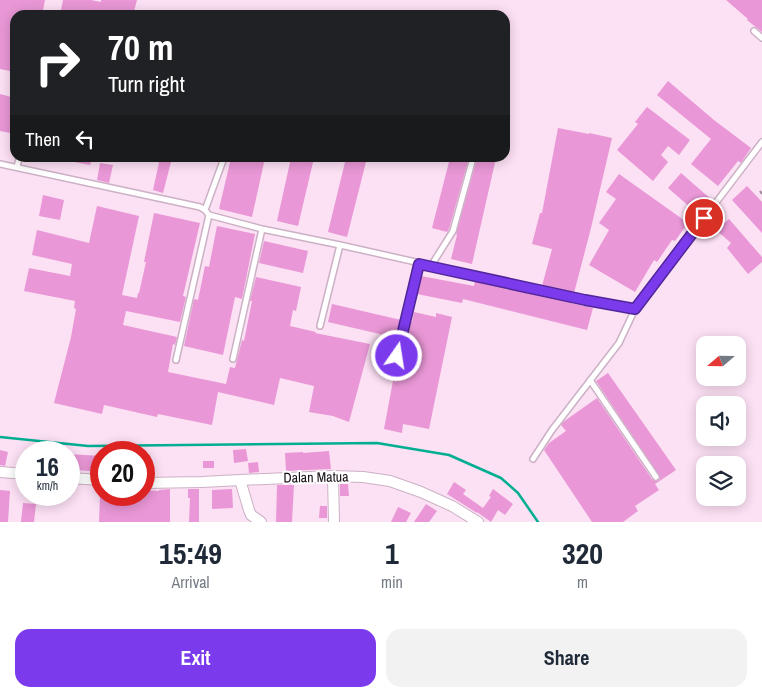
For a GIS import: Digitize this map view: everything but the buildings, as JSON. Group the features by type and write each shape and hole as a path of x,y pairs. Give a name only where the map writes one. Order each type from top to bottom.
{"street":[{"path":"0,472 15,473"},
{"path":"333,476 334,522"},
{"name":"Dalan Matua","path":"155,483 333,476 363,477 390,481 421,492 452,506 478,522"},
{"path":"240,480 248,510 261,522"}],"lane":[{"path":"754,31 762,38"},
{"path":"533,459 552,430 619,342 635,309 762,142"},
{"path":"17,167 18,162"},
{"path":"205,210 222,162"},
{"path":"432,266 453,231 472,162"},
{"path":"0,164 200,207 209,215 262,229 585,300 635,309"},
{"path":"176,360 209,215"},
{"path":"233,359 262,229"},
{"path":"320,326 340,245"},
{"path":"397,356 419,264"},
{"path":"590,380 656,476"}],"waterway":[{"path":"0,437 88,446 377,443 449,455 501,478 518,493 538,522"}],"route":[{"path":"397,356 419,264 635,309 704,218"}]}
